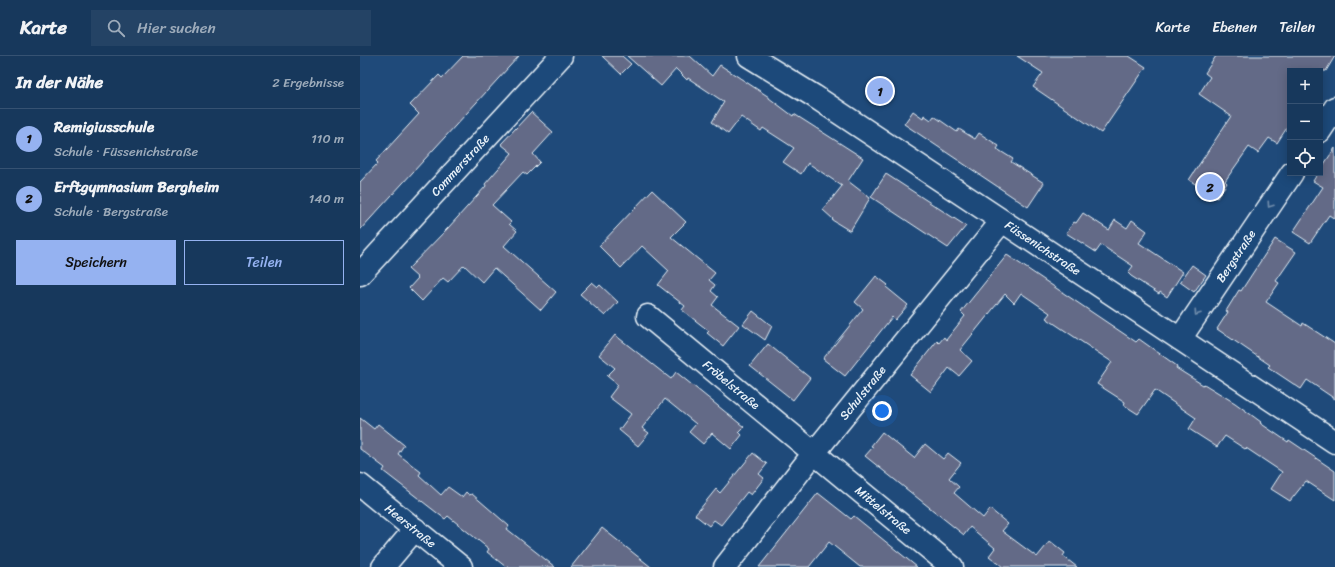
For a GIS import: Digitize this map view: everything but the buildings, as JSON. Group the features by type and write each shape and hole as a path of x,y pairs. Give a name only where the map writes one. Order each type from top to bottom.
{"street":[{"name":"Commerstraße","path":"360,274 561,56"},
{"name":"Füssenichstraße","path":"748,56 814,96 1335,442"},
{"path":"1323,126 1335,108"},
{"name":"Bergstraße","path":"1180,339 1290,176"},
{"name":"Schulstraße","path":"725,567 814,453 1002,221"},
{"name":"Fröbelstraße","path":"648,316 814,453"},
{"name":"Mittelstraße","path":"814,453 952,567"},
{"name":"Heerstraße","path":"360,485 461,567"},
{"path":"383,567 415,529"}],"place":[{"name":"Remigiusschule","path":"880,91"},
{"name":"Erftgymnasium Bergheim","path":"1210,187"}]}
